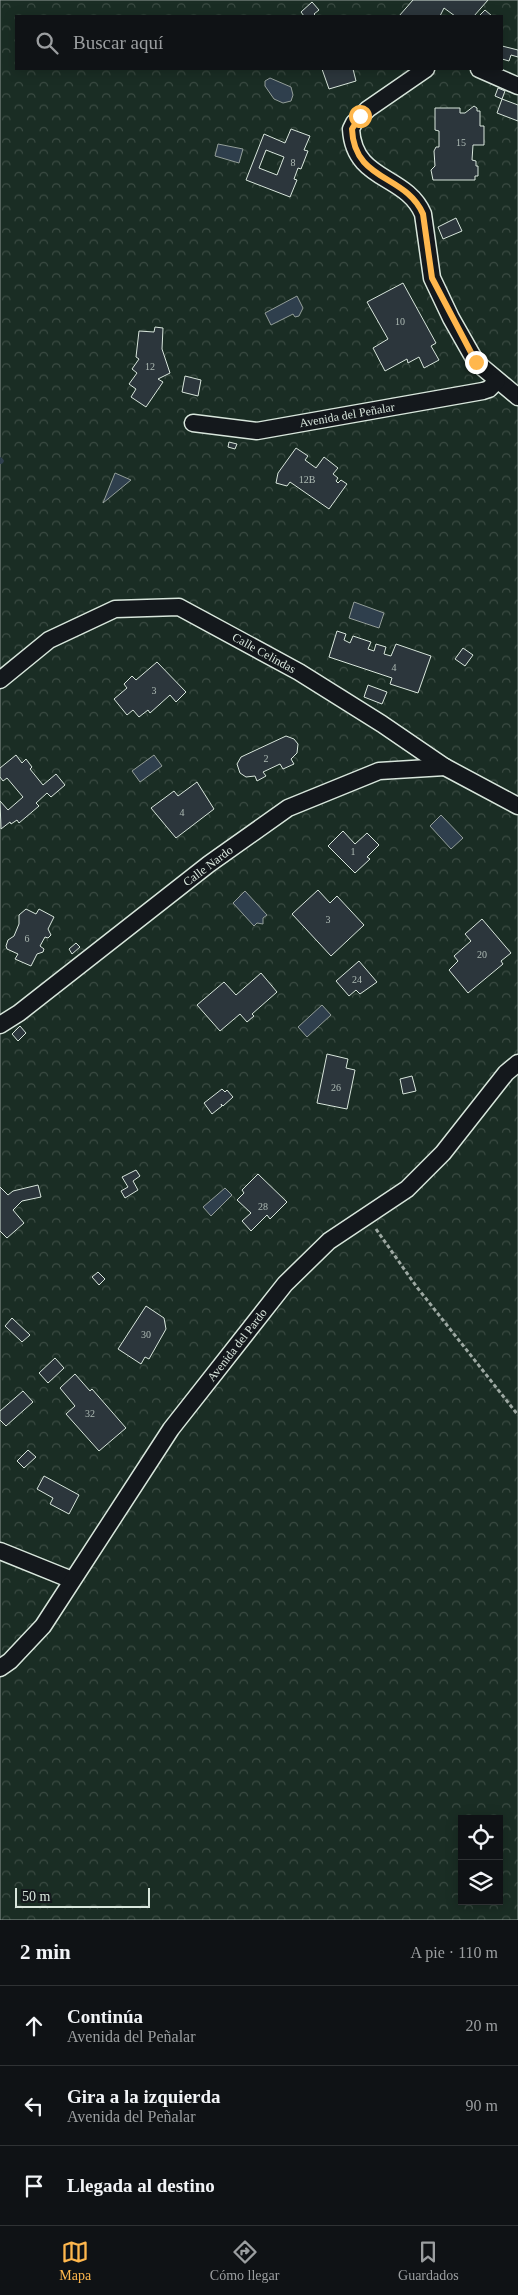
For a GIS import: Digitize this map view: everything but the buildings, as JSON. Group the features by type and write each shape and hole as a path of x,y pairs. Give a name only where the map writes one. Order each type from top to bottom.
{"street":[{"path":"425,70 360,116 354,123 352,136 359,156 367,167 409,194 420,207 423,214 434,285 473,357 497,381 518,397"},
{"path":"481,70 518,86"},
{"name":"Avenida del Peñalar","path":"194,423 257,432 483,391 489,389 497,381"},
{"name":"Calle Celindas","path":"0,680 49,640 115,609 179,606 299,672 382,724 445,767 518,806"},
{"name":"Calle Nardo","path":"0,1025 19,1013 209,864 288,808 379,771 445,767"},
{"name":"Avenida del Pardo","path":"0,1668 10,1661 43,1626 171,1429 285,1284 329,1241 366,1214 407,1189 444,1153 506,1073 518,1063"},
{"path":"0,1551 72,1580"}],"path":[{"path":"366,1214 416,1286 518,1415"}],"green space":[{"path":"0,0 518,0 518,1920 0,1920"}],"water":[{"path":"270,78 291,87 293,95 291,101 283,103 274,99 265,86 265,81"},
{"path":"218,144 243,149 239,163 215,156"},
{"path":"297,296 303,308 299,316 295,317 293,314 271,325 265,313"},
{"path":"115,473 131,480 103,503"},
{"path":"354,602 384,613 379,628 349,618"},
{"path":"154,755 162,766 140,782 132,771"},
{"path":"441,815 463,838 451,849 430,826"},
{"path":"245,891 267,915 263,918 263,924 257,923 254,926 233,903"},
{"path":"322,1005 331,1015 307,1037 298,1027"},
{"path":"225,1188 232,1195 211,1216 203,1207"}],"route":[{"path":"360,116 352,129 354,144 359,156 367,167 409,194 420,207 423,214 434,285 476,362"}]}
